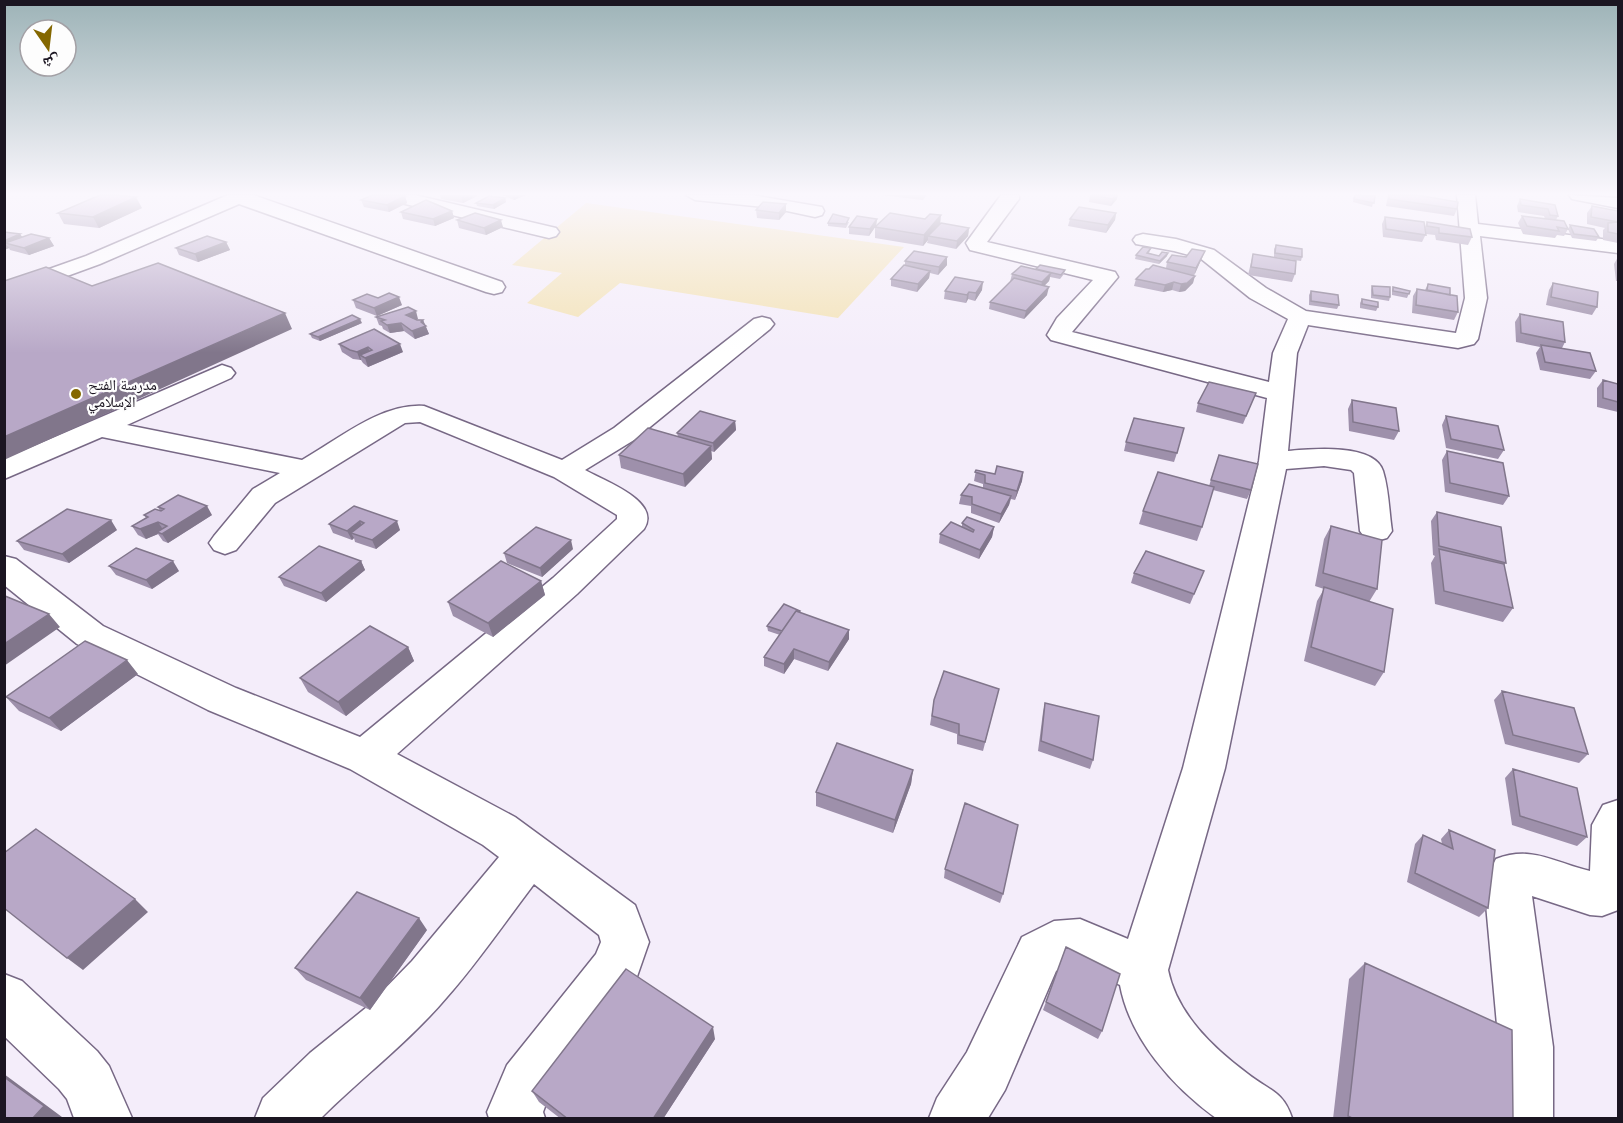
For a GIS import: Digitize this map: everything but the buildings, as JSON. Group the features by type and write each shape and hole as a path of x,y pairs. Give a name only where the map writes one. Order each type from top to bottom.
{"street":[{"path":"4,293 53,276 120,247"},
{"path":"384,247 494,287"},
{"path":"983,247 1107,277 1065,322 1059,335 1280,393"},
{"path":"1184,247 1207,254 1258,293 1300,317 1447,341 1466,339 1476,298 1469,247"},
{"path":"16,269 53,276"},
{"path":"1264,1119 1244,1106 1191,1062 1164,1026 1149,999 1143,970 1204,768 1273,461 1285,353 1300,317"},
{"path":"564,471 624,434 762,324"},
{"path":"4,470 222,373"},
{"path":"225,543 264,496 395,417 414,412 564,471 614,498 632,511 633,522 565,586 365,757"},
{"path":"100,428 307,470"},
{"path":"1273,461 1327,458 1354,460 1364,464 1368,470 1376,531"},
{"path":"4,567 90,634 222,699 365,757 499,831 618,921 625,942 615,970 526,1084 515,1112 517,1119"},
{"path":"1525,1119 1526,1047 1507,882 1512,874 1524,873 1589,894 1602,894 1612,882 1614,825 1618,819"},
{"path":"283,1119 329,1072 386,1025 430,979 530,854"},
{"path":"957,1119 986,1071 1039,954 1054,945 1080,943 1143,970"},
{"path":"4,999 75,1067 89,1084 98,1112 104,1119"}],"shaded area":[{"path":"533,247 904,247 838,318 620,283 578,317 527,303 562,273 512,265"}],"place":[{"name":"مدرسة الفتح الإسلامي","path":"76,394"}]}
